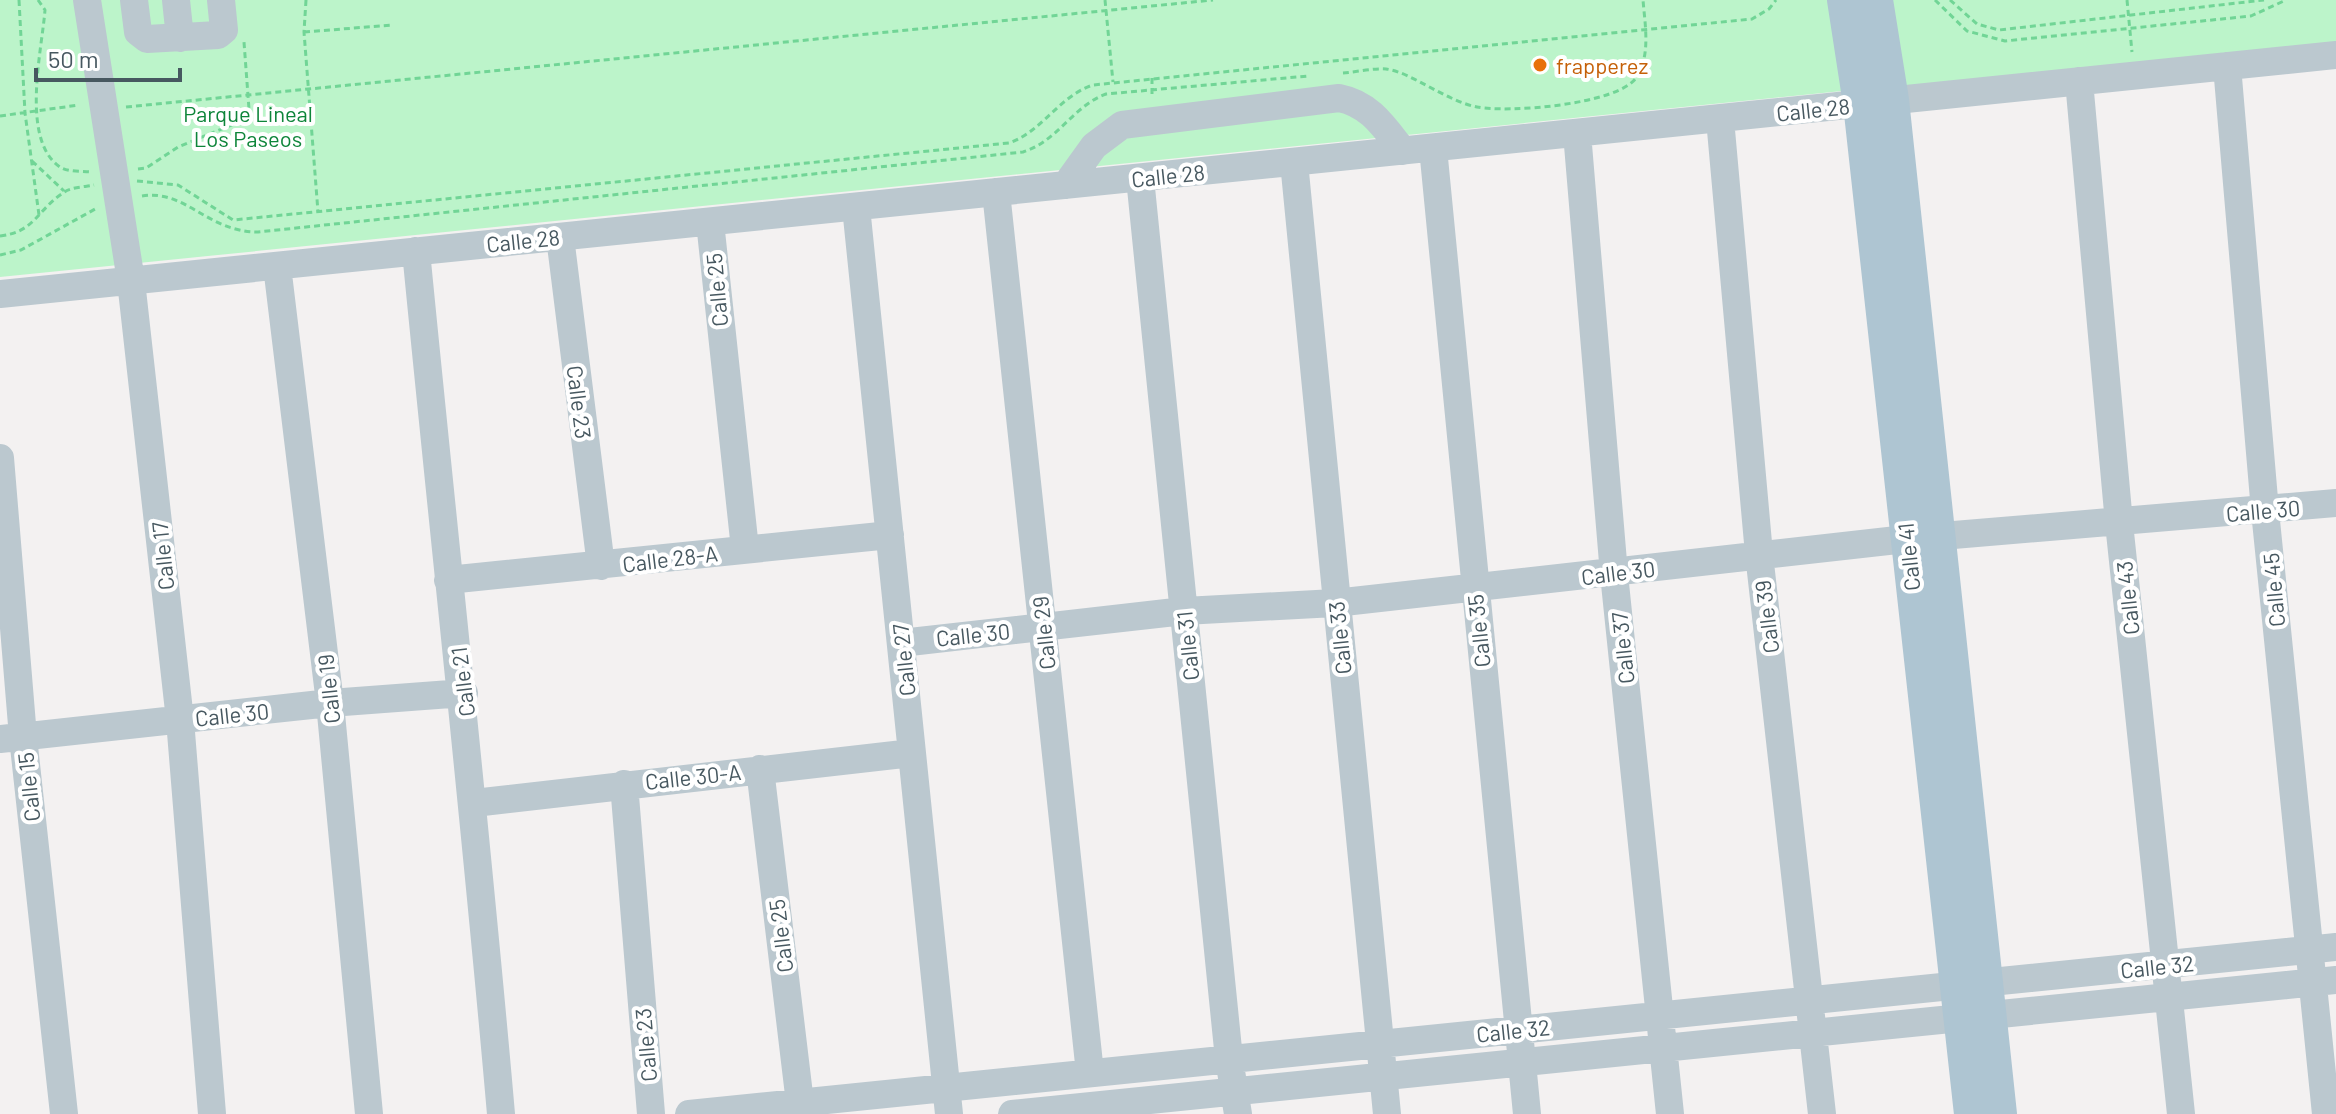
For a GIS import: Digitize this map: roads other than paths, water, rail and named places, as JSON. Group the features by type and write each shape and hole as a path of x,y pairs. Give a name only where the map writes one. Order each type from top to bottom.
{"main road":[{"name":"Calle 41","path":"1844,0 1876,102"},
{"name":"Calle 41","path":"1876,0 1876,102 1972,1001 1971,1114"},
{"name":"Calle 41","path":"1972,1001 2000,1114"}],"street":[{"name":"Calle 17","path":"87,0 131,281 180,720 212,1114"},
{"path":"134,0 141,36 147,39 222,33 221,0"},
{"path":"176,0 180,38"},
{"name":"Calle 28","path":"0,294 2336,55"},
{"name":"Calle 45","path":"2227,66 2307,950 2324,981 2326,1114"},
{"name":"Calle 43","path":"2079,81 2119,523 2181,1114"},
{"path":"1066,185 1094,146 1122,125 1339,98 1358,102 1372,112 1403,151"},
{"name":"Calle 39","path":"1720,119 1759,554 1822,1114"},
{"name":"Calle 37","path":"1577,133 1614,574 1670,1114"},
{"name":"Calle 35","path":"1433,148 1527,1114"},
{"name":"Calle 33","path":"1294,162 1387,1114"},
{"name":"Calle 31","path":"1140,178 1229,1059 1237,1103"},
{"name":"Calle 29","path":"996,192 1090,1073"},
{"name":"Calle 27","path":"856,207 948,1101"},
{"name":"Calle 25","path":"710,222 745,549"},
{"name":"Calle 23","path":"560,237 601,566"},
{"name":"Calle 21","path":"416,251 448,580 464,693 501,1114"},
{"name":"Calle 19","path":"277,266 330,703 369,1114"},
{"name":"Calle 15","path":"0,458 11,738 64,1114"},
{"name":"Calle 30","path":"901,643 1184,611 1335,603 1614,574 1759,554 2336,503"},
{"name":"Calle 28-A","path":"448,580 890,535"},
{"name":"Calle 30","path":"11,738 330,703 464,693"},
{"name":"Calle 30-A","path":"474,803 912,753"},
{"name":"Calle 25","path":"760,769 800,1103"},
{"name":"Calle 23","path":"624,784 651,1114"},
{"name":"Calle 32","path":"1012,1114 1237,1103 1384,1077 1814,1033 2167,965 2336,947"},
{"name":"Calle 32","path":"689,1114 800,1103 948,1101 1090,1073 1811,1000 2168,998 2324,981"}],"place":[{"name":"frapperez","path":"1540,65"}],"park label":[{"name":"Parque Lineal Los Paseos","path":"248,126"}]}
